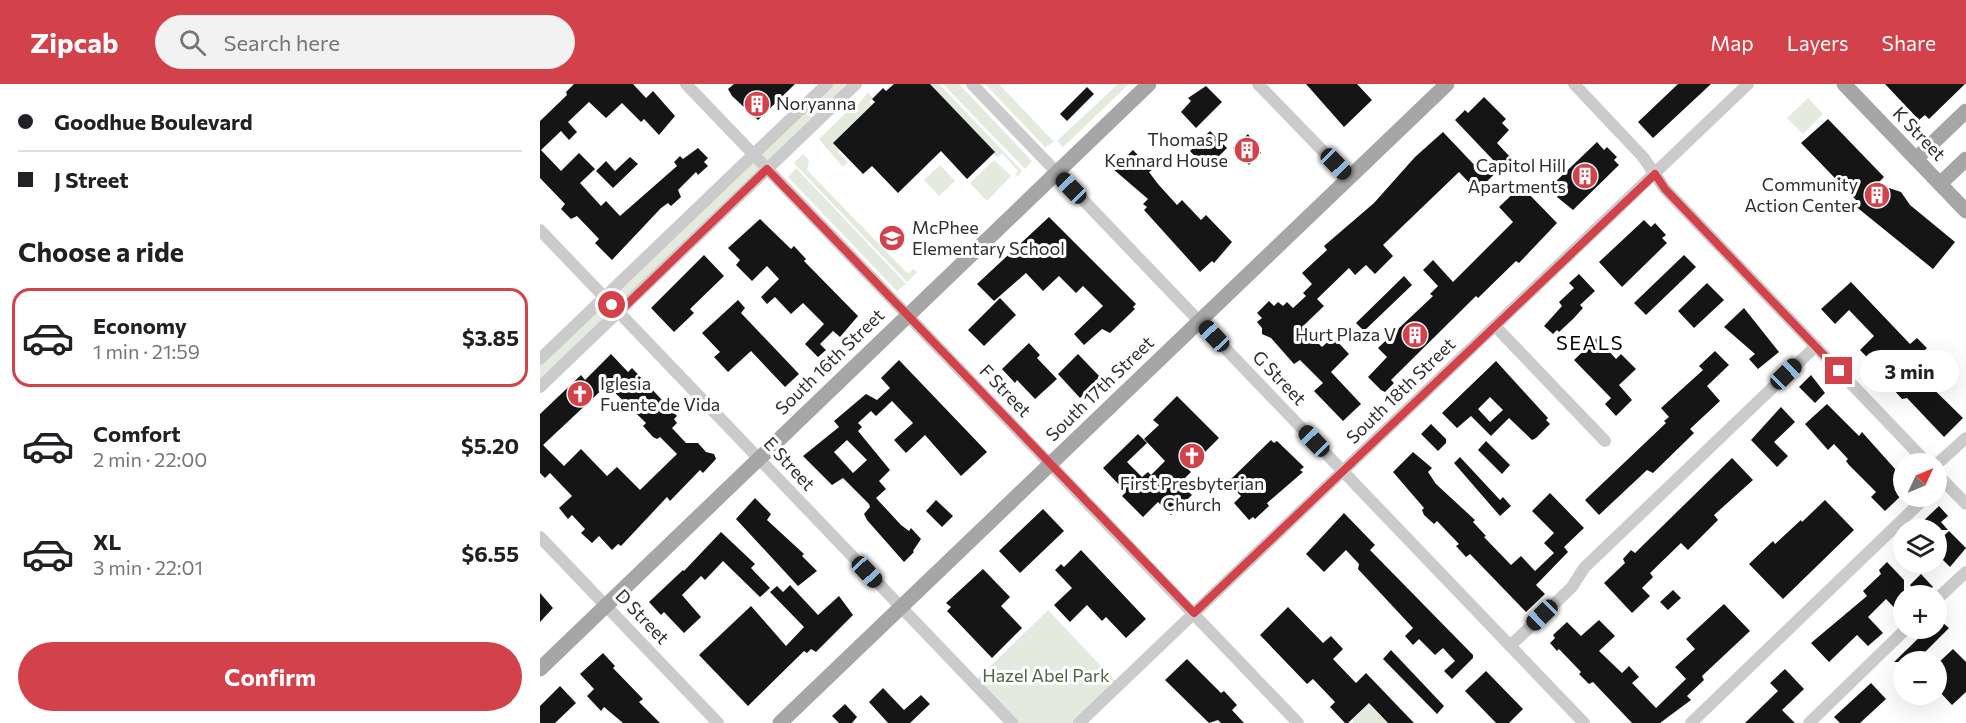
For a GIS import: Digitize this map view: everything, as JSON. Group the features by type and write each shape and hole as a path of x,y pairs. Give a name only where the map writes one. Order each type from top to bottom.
{"main road":[{"name":"South 16th Street","path":"540,669 1149,84"},
{"name":"South 17th Street","path":"780,723 1447,84"},
{"name":"K Street","path":"1844,84 1966,211"},
{"path":"1916,159 1966,111"},
{"path":"1940,184 1966,159"}],"street":[{"name":"F Street","path":"686,84 1298,723"},
{"path":"540,359 827,84"},
{"path":"540,387 856,84"},
{"name":"G Street","path":"972,84 1584,723"},
{"path":"1258,84 1349,178"},
{"path":"1574,84 1643,157 1665,189 1918,453"},
{"name":"South 18th Street","path":"1079,723 1748,84"},
{"name":"E Street","path":"540,230 1012,723"},
{"path":"1495,326 1605,441"},
{"path":"1510,646 1572,587 1587,565 1816,346"},
{"path":"1947,455 1966,438"},
{"path":"1947,487 1966,504"},
{"path":"1691,723 1917,507"},
{"name":"D Street","path":"540,537 718,723"},
{"path":"1947,590 1966,572"},
{"path":"1809,723 1896,639"}],"green space":[{"path":"827,84 856,84 540,387 540,359"},
{"path":"930,84 939,84 1022,171 1018,176 1015,175 1018,171 1002,153 998,157 993,154 995,152"},
{"path":"943,84 959,84 1032,161 1025,169"},
{"path":"985,84 999,84 1054,142 1045,147"},
{"path":"1118,84 1129,84 1063,147 1057,141"},
{"path":"868,92 873,98 869,102 872,105 838,152 848,162 843,167 819,139 848,111 851,114"},
{"path":"1808,98 1823,114 1803,134 1787,118"},
{"path":"803,154 809,160 807,170 906,272 910,273 913,269 917,272 907,282 794,163"},
{"path":"994,160 1011,176 987,201 970,183"},
{"path":"940,165 955,181 939,196 924,180"},
{"path":"796,168 906,284 897,291 788,177"},
{"name":"Hazel Abel Park","path":"1048,610 1119,685 1079,723 1012,723 973,683"},
{"path":"1369,703 1388,723 1353,723 1353,719"}],"building":[{"path":"574,84 633,84 646,98 653,91 675,116 659,135 644,119 641,122 622,103 606,118 589,102 568,122 577,132 569,140 561,131 541,150 561,171 579,153 595,169 580,183 601,206 606,201 620,216 677,166 674,162 680,156 683,159 698,148 708,158 704,162 708,166 698,175 696,172 678,190 681,197 671,206 668,203 661,208 612,260 595,243 599,239 577,216 571,219 561,209 565,204 540,178 540,121 567,95 566,92"},
{"name":"Noryanna","path":"734,84 795,84 758,120 732,96 728,89"},
{"name":"McPhee Elementary School","path":"894,84 930,84 995,152 967,179 941,151 898,193 872,166 863,174 833,143 875,102 872,99 883,88 886,91"},
{"path":"1306,84 1357,84 1372,100 1344,127"},
{"path":"1678,84 1711,84 1653,138 1638,122"},
{"path":"1885,84 1965,84 1929,119 1925,115 1919,120"},
{"path":"1206,86 1222,102 1196,128 1181,112 1191,101 1188,98"},
{"path":"1087,87 1094,94 1067,121 1060,114"},
{"path":"1484,97 1506,119 1502,123 1509,130 1497,143 1511,158 1477,191 1459,172 1383,245 1393,256 1375,274 1366,265 1355,275 1349,268 1317,299 1324,306 1302,327 1322,347 1333,337 1349,354 1331,372 1361,404 1343,421 1314,391 1323,383 1300,360 1294,364 1271,338 1262,334 1262,328 1257,322 1262,318 1257,313 1269,301 1274,306 1278,302 1283,306 1287,302 1293,308 1306,296 1303,293 1312,284 1302,273 1327,250 1324,246 1374,203 1415,157 1443,132 1481,172 1494,161 1455,120 1465,110 1468,113"},
{"name":"Community Action Center","path":"1828,119 1884,177 1877,184 1901,192 1910,205 1955,242 1933,269 1854,205 1857,201 1801,143"},
{"path":"1210,131 1227,148 1215,160 1211,156 1202,164 1190,151"},
{"name":"Thomas P Kennard House","path":"1248,134 1261,153 1249,165 1233,148"},
{"name":"Capitol Hill Apartments","path":"1597,142 1604,150 1607,147 1617,157 1614,160 1619,165 1573,210 1557,197 1559,195 1551,186"},
{"path":"1133,150 1152,170 1149,172 1177,205 1182,200 1201,220 1206,215 1232,242 1214,263 1212,261 1200,272 1144,210 1147,207 1143,204 1148,199 1113,169"},
{"path":"630,157 638,164 613,188 596,171 606,161 615,171"},
{"path":"1521,186 1557,223 1519,263 1516,261 1478,298 1476,296 1391,380 1394,383 1385,392 1381,390 1368,377 1387,357 1378,348 1433,296 1430,294 1438,286 1423,270 1433,260 1453,282 1513,222 1499,207"},
{"path":"1049,217 1136,304 1133,307 1135,309 1110,333 1102,329 1084,345 1074,334 1103,306 1083,286 1076,293 1059,276 1043,291 1026,273 994,301 977,284"},
{"path":"760,219 791,249 794,246 806,259 804,261 858,316 840,337 833,331 820,344 826,350 818,357 805,344 824,324 803,303 791,314 775,297 767,304 761,297 779,279 767,266 752,281 736,265 740,260 728,248"},
{"path":"1644,220 1651,227 1655,223 1666,235 1662,238 1667,243 1622,287 1599,262"},
{"path":"704,255 724,276 690,309 694,313 674,332 651,308"},
{"path":"1684,255 1696,267 1646,315 1634,303"},
{"path":"1579,274 1595,291 1580,305 1583,308 1573,319 1559,332 1557,330 1553,334 1544,326 1562,306 1559,302 1574,288 1569,283"},
{"path":"1404,276 1412,285 1364,331 1356,323"},
{"path":"1851,282 1910,344 1917,338 1927,348 1909,365 1963,418 1944,437 1907,398 1902,399 1893,389 1894,385 1860,350 1874,336 1849,310 1835,324 1821,309"},
{"path":"1707,283 1724,300 1694,328 1678,311"},
{"path":"1000,298 1016,315 984,346 968,330"},
{"path":"738,300 745,308 741,313 799,374 785,387 751,351 728,372 714,357 720,352 702,333"},
{"path":"1744,308 1779,352 1758,369 1749,359 1755,354 1724,327"},
{"path":"1597,338 1616,359 1621,354 1636,369 1619,385 1632,400 1616,416 1605,404 1611,398 1574,360"},
{"path":"1029,343 1040,355 1037,358 1057,379 1035,399 1017,380 1015,383 1002,369"},
{"path":"1715,351 1729,365 1707,386 1720,401 1690,429 1694,433 1653,473 1647,470 1599,515 1585,500 1666,423 1664,421 1669,417 1661,408 1703,370 1699,366"},
{"path":"611,354 628,372 632,368 677,416 674,419 677,423 672,428 686,443 698,443 706,452 714,454 716,459 703,473 700,470 670,501 667,497 621,546 618,544 612,550 599,536 592,543 581,533 585,529 572,515 568,519 559,508 572,496 550,473 545,478 540,473 540,414 581,375 585,380","holes":["607,385 646,423 643,426 653,437 657,439 660,437 677,454 640,490 617,467 607,476 581,449 564,466 543,445"]},
{"path":"1078,354 1101,378 1080,398 1058,374"},
{"path":"899,360 987,452 961,476 925,435 906,453 894,440 913,423 892,401 876,416 871,411 858,423 862,427 858,431 890,470 879,481 886,489 876,498 901,525 909,531 911,528 921,539 914,552 904,562 867,520 864,514 870,507 869,504 843,478 832,485 803,456 839,427 834,421 866,394 877,400 890,388 881,378","holes":["847,440 867,460 853,473 834,452"]},
{"path":"1496,361 1548,418 1546,420 1550,424 1532,440 1509,418 1491,436 1471,416 1457,428 1442,413","holes":["1490,397 1503,410 1490,422 1478,409"]},
{"path":"1811,375 1825,393 1815,403 1799,387"},
{"name":"First Presbyterian Church","path":"1177,396 1219,438 1188,469 1191,472 1180,483 1192,495 1171,515 1158,502 1143,517 1122,496 1126,492 1103,468 1138,434 1147,443 1127,462 1142,477 1148,472 1151,475 1165,461 1144,439 1159,425 1153,420"},
{"path":"1827,404 1859,436 1862,432 1893,467 1893,503 1885,511 1871,497 1876,492 1849,465 1846,461 1848,459 1834,444 1828,450 1805,424"},
{"path":"1781,407 1795,422 1774,442 1788,456 1777,467 1751,440"},
{"path":"1431,424 1446,439 1446,443 1438,451 1421,434"},
{"path":"1271,440 1274,443 1277,441 1304,467 1300,470 1303,472 1267,503 1269,506 1255,519 1253,517 1249,520 1234,503 1241,496 1230,485 1232,483 1230,480"},
{"path":"1486,441 1510,465 1502,474 1478,450"},
{"path":"1413,452 1432,468 1428,472 1436,484 1475,520 1473,522 1486,536 1484,537 1511,565 1521,556 1535,571 1554,553 1544,543 1554,533 1532,511 1550,493 1584,528 1564,547 1568,552 1536,585 1545,594 1526,612 1470,554 1466,557 1456,546 1459,544 1437,521 1434,524 1424,515 1422,510 1424,508 1393,472"},
{"path":"1460,457 1500,500 1503,497 1511,506 1500,516 1454,463"},
{"path":"1732,458 1753,480 1714,515 1718,520 1688,550 1681,543 1650,573 1653,577 1642,588 1650,596 1632,613 1604,583 1625,563 1623,559 1631,550 1635,553"},
{"path":"755,498 771,514 767,520 804,554 802,556 817,571 798,586 736,519"},
{"path":"936,500 953,516 942,527 926,511"},
{"path":"1825,500 1854,530 1783,599 1749,564 1773,541 1775,544"},
{"path":"1938,507 1948,516 1944,519 1925,519"},
{"path":"1043,509 1064,531 1020,573 999,551"},
{"path":"1344,513 1375,545 1370,550 1473,655 1473,658 1452,679 1444,671 1455,661 1443,648 1435,655 1419,639 1413,645 1405,636 1413,628 1358,569 1359,564 1346,550 1324,572 1306,554"},
{"path":"1949,531 1966,548 1950,567 1947,564 1947,533"},
{"path":"721,532 755,564 751,568 770,588 760,597 723,561 705,580 701,576 682,595 701,617 684,633 664,612 661,615 649,602 684,571"},
{"path":"1081,550 1146,619 1126,638 1106,617 1102,621 1087,605 1070,622 1054,605 1072,588 1055,570 1061,564 1064,567"},
{"path":"1887,562 1893,568 1893,573 1897,573 1904,580 1904,585 1893,585 1893,606 1886,599 1868,617 1883,633 1868,646 1857,635 1829,662 1811,643 1867,596 1863,591 1881,574 1879,570"},
{"path":"983,569 1010,597 1001,606 1022,628 992,658 947,611 951,607 946,603"},
{"path":"1921,574 1931,585 1910,585"},
{"path":"790,585 818,615 839,596 853,615 816,652 811,649 807,653 804,651 748,706 699,655 751,606 786,646 804,627 770,592 777,586 783,592"},
{"path":"1673,590 1681,598 1668,610 1660,602"},
{"path":"540,593 553,608 540,622"},
{"path":"1724,604 1750,631 1702,676 1704,680 1687,696 1691,700 1660,723 1632,723 1593,682 1589,684 1579,674 1581,672 1550,643 1555,638 1553,635 1567,622 1581,636 1599,620 1615,636 1599,651 1622,673 1629,666 1639,677 1632,683 1656,708 1686,679 1675,667 1695,649 1686,639"},
{"path":"1288,607 1323,643 1331,636 1343,649 1333,659 1356,683 1366,673 1414,723 1388,723 1369,703 1348,723 1345,723 1330,707 1335,702 1313,679 1307,684 1260,635"},
{"path":"1918,639 1938,639 1926,651 1905,651"},
{"path":"1953,649 1966,662 1966,692 1952,705 1947,700 1947,655"},
{"path":"1391,650 1444,706 1437,714 1383,659"},
{"path":"603,653 615,666 613,668 643,699 639,702 660,723 623,723 604,707 601,711 587,696 594,689 580,674"},
{"path":"1187,659 1221,693 1224,691 1237,705 1232,710 1244,723 1221,723 1218,720 1209,723 1165,680"},
{"path":"1785,669 1804,689 1782,710 1795,723 1745,723 1778,691 1770,683"},
{"path":"1486,671 1523,709 1509,723 1496,723 1465,691"},
{"path":"1871,683 1886,699 1860,723 1840,723 1834,717"},
{"path":"560,686 576,703 555,723 540,723 540,706"},
{"path":"883,688 904,710 921,695 930,704 910,723 888,723 869,702"},
{"path":"845,704 857,717 852,723 839,723 832,716"}],"place":[{"name":"Noryanna","path":"757,104"},
{"name":"Thomas P Kennard House","path":"1247,150"},
{"name":"Capitol Hill Apartments","path":"1585,176"},
{"name":"Community Action Center","path":"1877,195"},
{"name":"McPhee Elementary School","path":"892,238"},
{"name":"Hurt Plaza V","path":"1415,335"},
{"name":"Iglesia Fuente de Vida","path":"580,394"},
{"name":"First Presbyterian Church","path":"1192,456"}],"district":[{"name":"SEALS","path":"1590,343"}],"route":[{"path":"612,305 619,312 767,169 1194,613 1655,174 1665,189 1839,371"}]}
